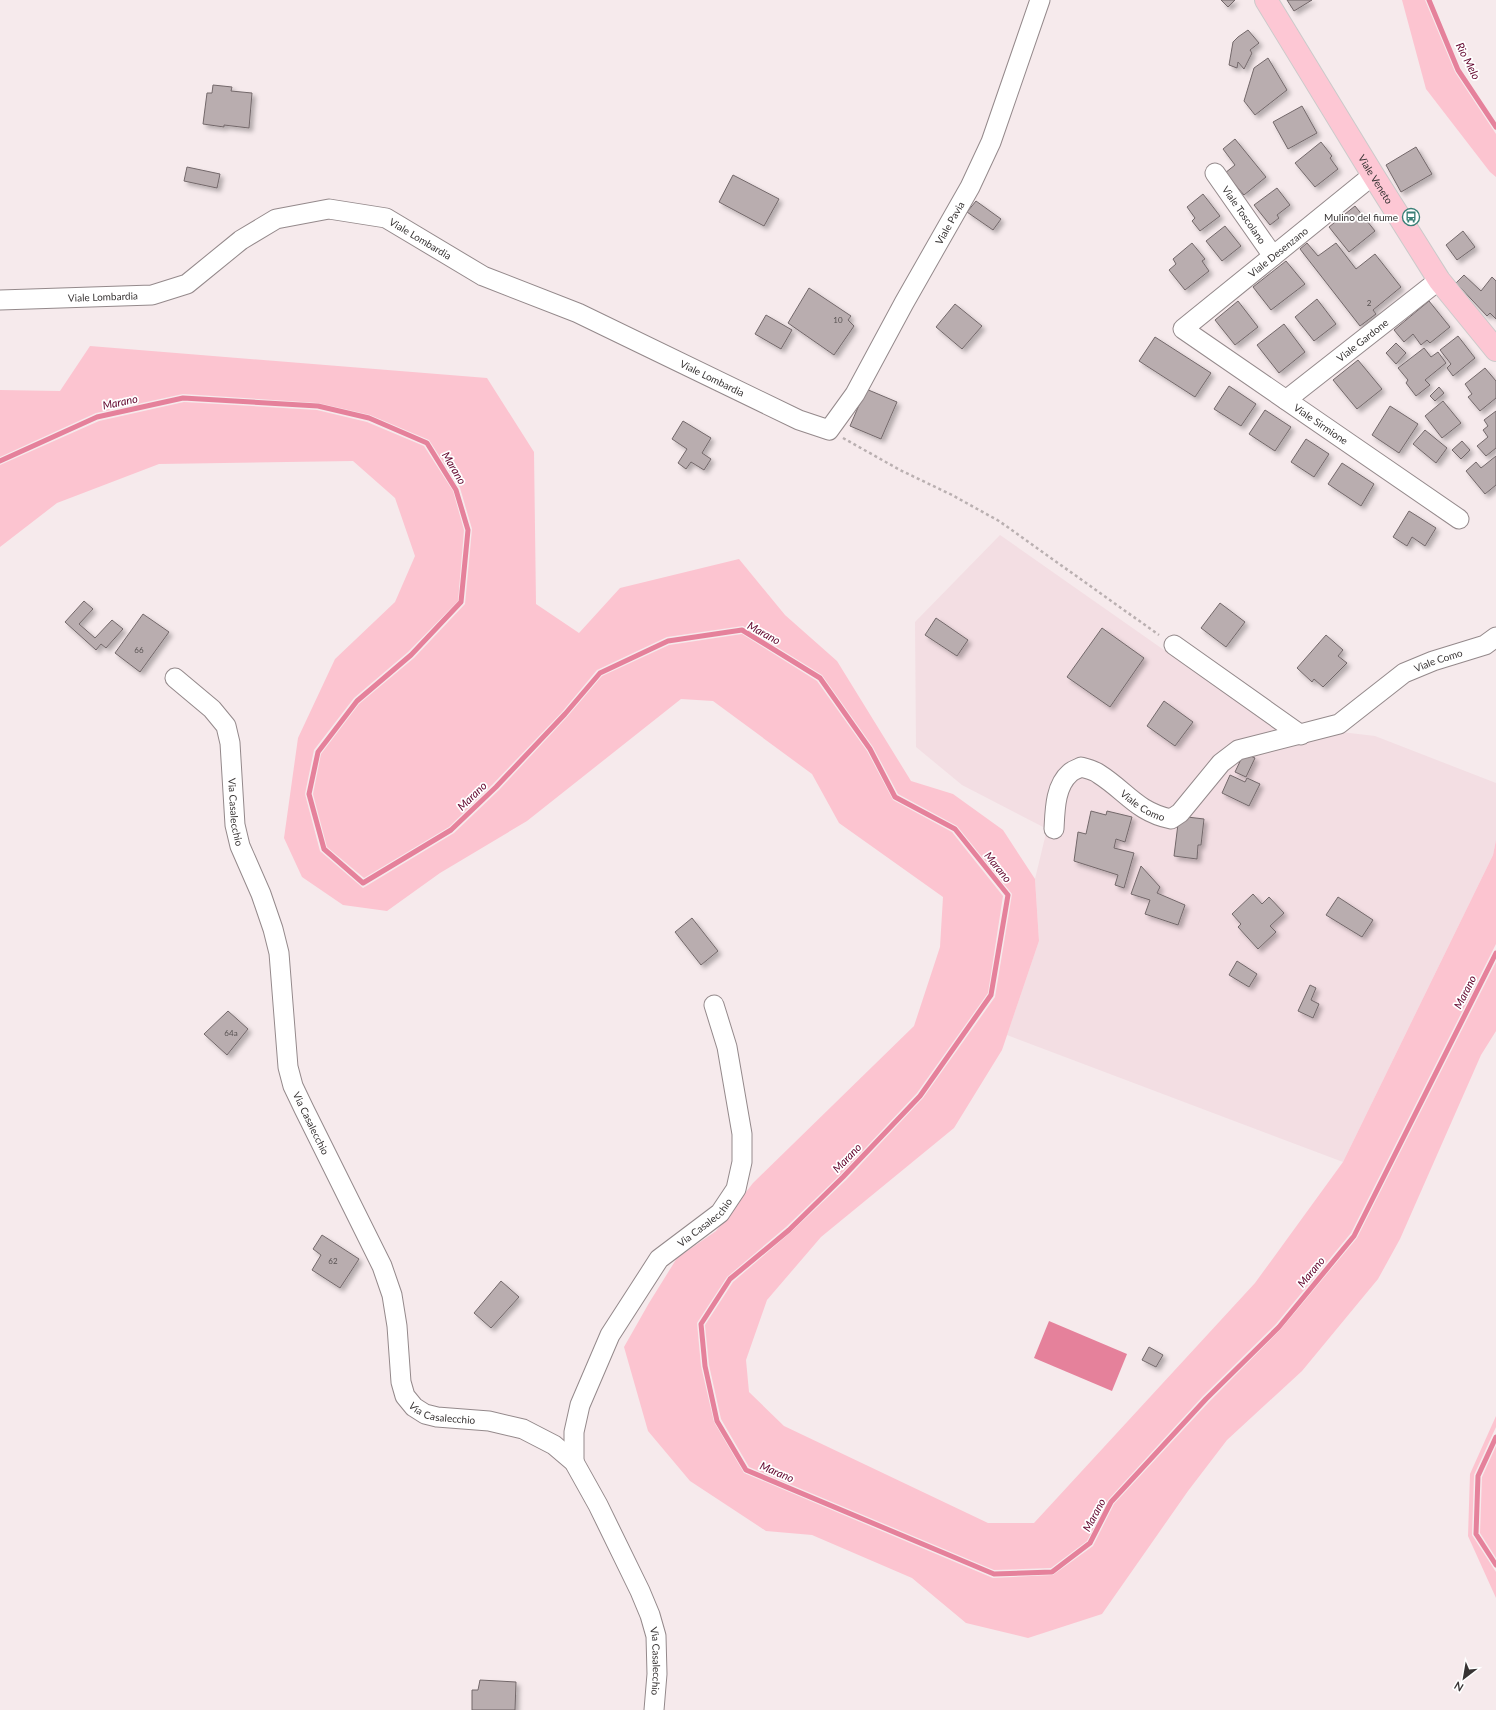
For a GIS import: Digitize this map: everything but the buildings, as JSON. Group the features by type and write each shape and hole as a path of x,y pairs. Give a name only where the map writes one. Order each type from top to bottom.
{"main road":[{"name":"Viale Veneto","path":"1266,0 1439,280 1496,350"}],"street":[{"name":"Viale Pavia","path":"829,430 855,394 904,303 970,187 991,142 1040,0"},
{"name":"Viale Toscolano","path":"1215,173 1273,256"},
{"name":"Viale Desenzano","path":"1183,329 1373,175"},
{"name":"Viale Lombardia","path":"0,300 152,295 187,284 240,240 276,219 329,209 386,218 483,276 578,313 799,420 829,430"},
{"name":"Viale Gardone","path":"1286,400 1439,280"},
{"name":"Viale Sirmione","path":"1183,329 1459,519"},
{"name":"Viale Como","path":"1054,829 1055,811 1060,788 1071,772 1082,767 1098,773 1139,807 1157,816 1171,819 1180,813 1221,762 1238,750 1339,724 1404,673 1433,660 1485,645 1496,638"},
{"path":"1174,645 1300,735"},
{"name":"Via Casalecchio","path":"175,678 212,709 226,726 230,743 235,825 240,846 261,894 273,929 279,953 288,1067 293,1086 382,1266 392,1295 397,1326 401,1382 405,1396 414,1407 424,1414 438,1417 490,1421 523,1430 554,1445 574,1462 598,1505 640,1591 650,1615 656,1636 657,1674 654,1710"},
{"name":"Via Casalecchio","path":"574,1462 574,1432 580,1405 610,1335 659,1259 720,1213 736,1189 742,1162 742,1134 727,1047 714,1005"}],"path":[{"path":"829,430 900,470 952,495 999,521 1174,645"}],"shaded area":[{"path":"1402,0 1425,0 1455,72 1496,134 1496,177 1490,172 1426,89"},
{"path":"90,346 487,378 534,452 536,604 579,633 620,588 739,559 785,615 837,661 911,781 953,794 1003,830 1035,879 1039,941 1002,1050 954,1128 821,1237 767,1300 746,1360 749,1392 784,1426 988,1523 1034,1523 1255,1283 1343,1162 1493,855 1496,840 1496,944 1351,1233 1276,1324 1203,1396 1108,1500 1087,1541 1051,1568 994,1570 749,1467 721,1419 709,1365 705,1325 733,1282 791,1232 846,1180 923,1098 995,997 1012,894 957,826 898,794 873,747 822,675 743,626 667,637 597,670 562,712 493,784 449,827 364,878 327,847 313,794 321,754 359,704 414,658 465,604 472,529 460,488 429,440 370,415 318,403 183,394 96,413 0,457 0,390 60,391"},
{"path":"184,402 317,410 367,422 424,446 453,491 464,530 458,601 408,652 354,698 314,750 305,794 320,851 363,888 454,833 499,790 567,717 602,676 669,645 742,634 817,681 867,751 893,800 952,832 1003,896 988,993 917,1093 840,1175 786,1227 727,1277 697,1323 701,1366 714,1422 744,1473 993,1578 1053,1575 1093,1546 1114,1504 1209,1402 1281,1329 1357,1238 1496,962 1496,1031 1481,1055 1400,1239 1378,1279 1302,1371 1227,1440 1188,1491 1102,1614 1028,1638 966,1623 912,1578 812,1535 766,1531 690,1481 648,1431 624,1347 677,1258 716,1231 753,1183 914,1026 940,947 943,897 839,823 812,774 713,701 681,699 527,821 440,873 387,911 343,905 302,877 284,838 298,738 335,659 395,602 415,556 395,498 353,461 159,464 57,503 0,547 0,465 99,421"},
{"path":"1000,535 1281,732 1236,744 1216,758 1175,808 1170,812 1159,810 1143,801 1101,767 1081,760 1066,767 1054,785 1048,810 1048,829 1062,829 1062,812 1067,791 1076,778 1082,776 1094,780 1135,813 1155,823 1173,827 1185,819 1226,768 1242,757 1311,741 1341,732 1375,736 1496,783 1496,840 1493,855 1343,1162 1007,1035 1039,941 1035,879 1047,829 962,785 916,747 915,622"},
{"path":"1049,1321 1127,1354 1112,1391 1034,1358"},
{"path":"1496,1416 1496,1427 1474,1475 1472,1535 1496,1572 1496,1598 1468,1536 1470,1474"},
{"path":"1496,1446 1496,1558 1480,1533 1482,1477"}],"waterway":[{"name":"Rio Melo","path":"1429,0 1458,70 1496,127"},
{"name":"Marano","path":"0,461 97,417 183,398 318,406 369,418 427,443 456,490 468,530 461,602 411,655 357,701 318,752 309,794 324,849 363,883 451,830 496,787 565,714 600,673 668,641 742,630 820,678 870,749 895,797 955,829 1008,895 991,995 920,1096 843,1177 789,1230 730,1279 701,1324 705,1366 717,1421 746,1470 994,1574 1052,1572 1090,1543 1111,1502 1206,1399 1279,1327 1354,1236 1496,953"},
{"name":"Marano","path":"1496,1437 1478,1476 1476,1534 1496,1565"}],"place":[{"name":"Mulino del fiume","path":"1411,217"}]}
